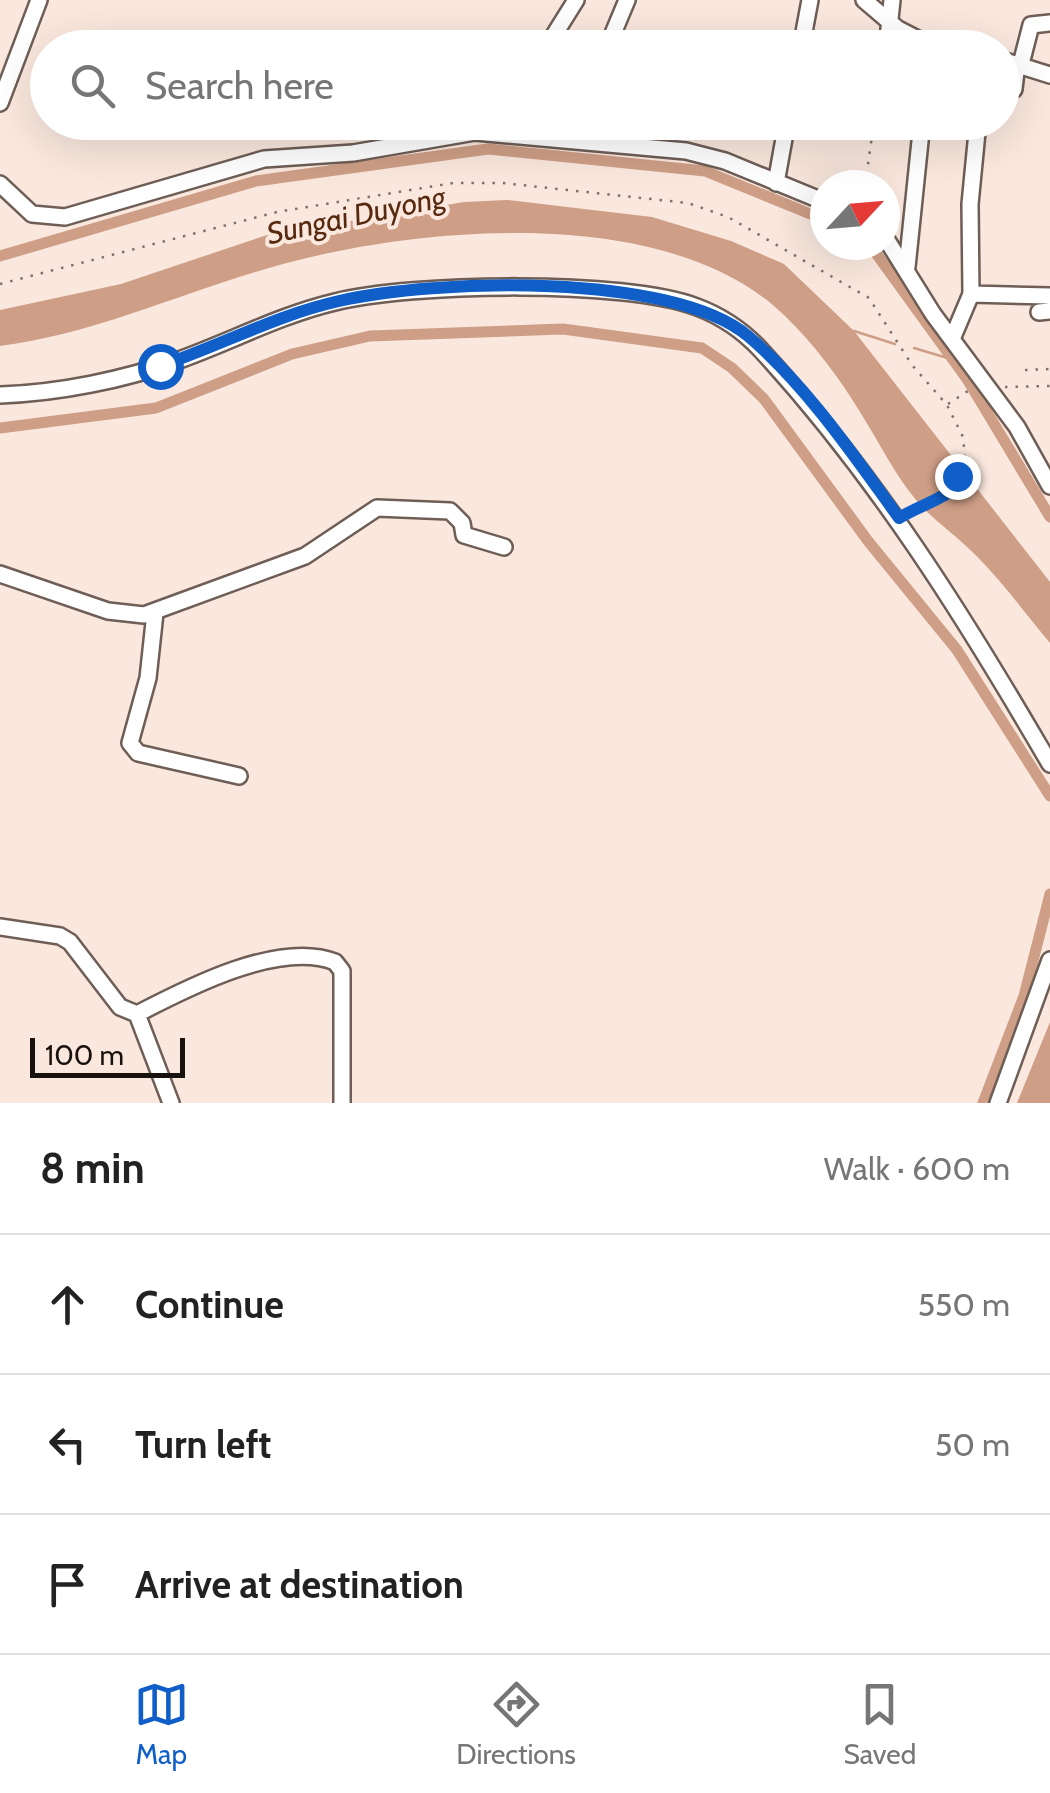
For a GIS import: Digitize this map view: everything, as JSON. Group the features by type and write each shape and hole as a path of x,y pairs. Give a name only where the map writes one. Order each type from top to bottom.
{"street":[{"path":"0,103 39,0"},
{"path":"557,30 576,0"},
{"path":"614,30 626,0"},
{"path":"805,30 810,0"},
{"path":"864,0 902,30"},
{"path":"890,30 892,0"},
{"path":"1020,49 1031,24 1050,23"},
{"path":"1020,64 1050,74"},
{"path":"0,184 32,214 65,217 290,154 353,153 423,140"},
{"path":"560,140 686,151 810,196"},
{"path":"776,183 784,140"},
{"path":"907,267 920,140"},
{"path":"952,339 972,294 970,204 976,140"},
{"path":"900,257 1050,486"},
{"path":"0,395 92,383 160,366 282,316 369,295 584,289 652,296 694,306 747,335 804,396 899,518 963,614 1050,764"},
{"path":"972,294 1047,305"},
{"path":"0,574 108,610 155,613 304,556 377,508 450,511 462,523 464,535 504,547"},
{"path":"155,613 148,678 130,743 138,752 238,776"},
{"path":"0,927 60,936 70,942 120,1007 136,1014 171,1103"},
{"path":"136,1014 182,991 269,960 299,955 330,960 342,971 342,1103"},
{"path":"998,1103 1050,960"}],"path":[{"path":"866,170 871,140"},
{"path":"0,284 276,212 453,183 502,183 661,198 728,217 869,298 912,365 947,405 967,456 966,467 957,476 958,486 944,498 924,502 899,518"},
{"path":"1025,370 1050,369"},
{"path":"989,388 1050,386"},
{"path":"947,405 964,392"}],"shaded area":[{"name":"Sungai Duyong","path":"507,200 652,217 731,241 784,264 854,331 1050,582 1050,643 988,568 916,500 846,390 795,326 734,279 674,254 608,239 537,233 394,242 269,268 102,323 0,346 0,310 121,284 267,235 464,202"},
{"path":"1050,1022 1050,1103 1017,1103"}],"waterway":[{"path":"0,256 256,181 488,149 705,171 810,214"},
{"path":"881,260 967,379 1050,517"},
{"path":"0,428 156,408 292,354 370,336 563,329 702,348 732,368 764,399 868,541 957,650 1050,796"},
{"path":"854,331 895,344"},
{"path":"914,348 954,360"},
{"path":"983,1103 1024,996 1050,894"}],"route":[{"path":"160,366 282,316 369,295 584,289 652,296 694,306 747,335 804,396 899,518 924,502 944,498 958,486 957,476"}]}
